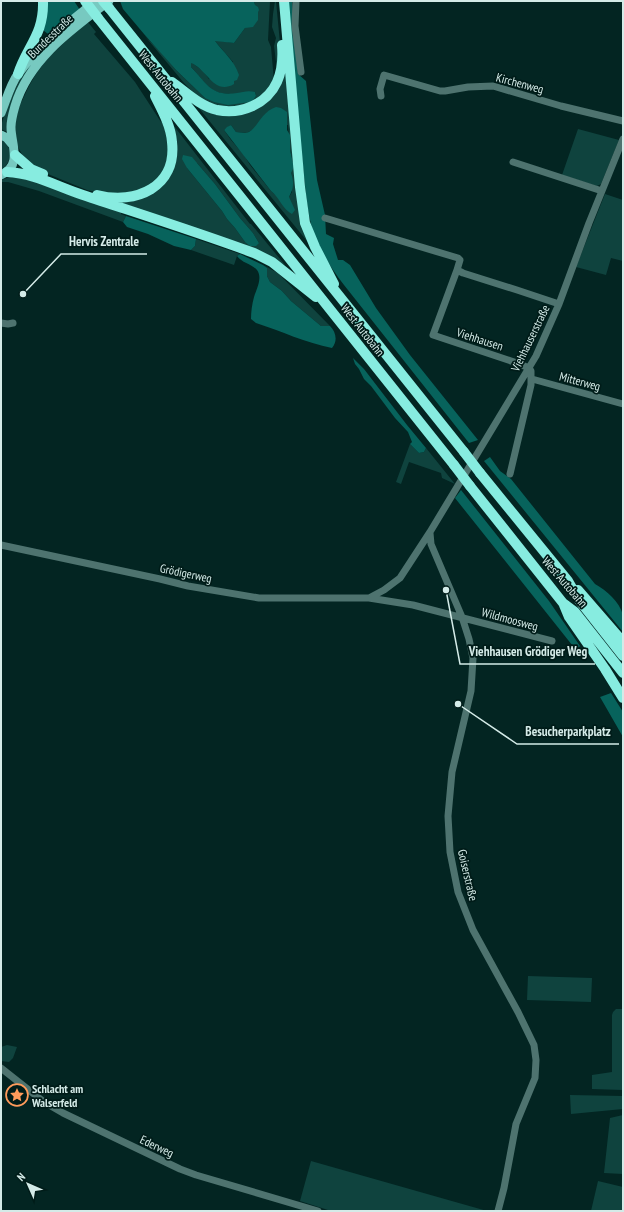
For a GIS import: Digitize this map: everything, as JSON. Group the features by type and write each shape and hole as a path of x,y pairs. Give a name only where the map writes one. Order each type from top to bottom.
{"highway":[{"path":"18,74 20,65 41,25 43,1"},
{"name":"West Autobahn","path":"85,1 563,603 574,612 623,673"},
{"path":"161,74 198,101 217,110 242,110 253,106 262,100 273,89 278,80 282,64 278,1"},
{"path":"284,1 300,187 305,223 315,247 342,300"},
{"name":"West Autobahn","path":"107,3 161,74 568,581 579,600 623,656"},
{"path":"15,155 35,171 99,196 125,198 137,196 150,190 161,181 167,172 173,152 170,129 150,83"},
{"path":"4,173 18,172 35,177 71,192 254,253 272,262 330,308"},
{"path":"568,581 584,596 623,642"},
{"path":"563,603 569,617 623,698"}],"main road":[{"name":"Bundesstraße","path":"1,113 18,74 41,47 96,1"},
{"name":"Bundesstraße","path":"15,155 12,144 11,126 16,103 34,68 50,50 107,3"},
{"path":"1,134 8,138 12,144"},
{"path":"4,173 13,164 15,155"}],"street":[{"path":"296,1 295,26 300,72"},
{"name":"Kirchenweg","path":"381,96 380,89 384,75 445,91 468,87 493,86 561,106 623,121"},
{"name":"Viehhauserstraße","path":"430,532 536,356 559,304 623,139"},
{"path":"513,162 602,191"},
{"path":"326,218 458,258 460,260 457,270 559,304"},
{"name":"Viehhausen","path":"457,270 433,336 529,368"},
{"path":"1,323 13,323"},
{"path":"510,474 532,379 529,368"},
{"name":"Mitterweg","path":"532,379 623,404"},
{"name":"Grödigerweg","path":"369,598 384,590 400,578 430,532"},
{"name":"Goiserstraße","path":"430,532 431,544 462,617 469,639 474,666 471,691 452,772 448,816 450,852 458,892 473,930 522,1018 534,1045 536,1060 534,1078 516,1124 504,1188 498,1211"},
{"name":"Grödigerweg","path":"1,545 188,586 259,598 369,598 413,605 462,617"},
{"name":"Wildmoosweg","path":"462,617 552,641"},
{"name":"Ederweg","path":"1,1068 51,1107 180,1169 202,1177 318,1211"}],"green space":[{"path":"254,1 270,1 268,40 271,47 274,81 265,94 251,104 225,107 206,102 197,96 184,83 144,35 176,70 205,98 254,99 256,96 255,92 228,94 213,90 191,67 191,62 203,71 209,79 233,62 214,40 234,43 245,28 255,4"},
{"path":"275,1 280,43 277,70 274,46 276,38 272,27"},
{"path":"87,21 96,32 94,34 135,82 162,122 170,144 164,172 150,186 131,194 99,193 87,190 43,172 25,160 17,145 15,121 19,107 29,86 37,72 49,57"},
{"path":"41,54 7,132 1,129 4,116 11,99 26,69"},
{"path":"286,66 311,246 198,107 254,109","holes":["231,125 236,132 247,133 254,129 288,125 290,150 293,162 291,173 292,192 289,197 289,212 250,165 224,130"]},
{"path":"174,126 250,224 285,265 120,202 141,199 167,179","holes":["197,163 253,233 259,243 245,242 187,168"]},
{"path":"578,129 619,140 601,184 597,186 562,175"},
{"path":"1,140 10,150 10,155 5,167 1,170"},
{"path":"17,176 122,211 121,214 126,216 123,222 39,191 8,182 1,182 1,180"},
{"path":"605,194 623,200 623,261 611,258 606,275 576,267"},
{"path":"196,239 240,254 237,256 234,265 191,250 195,246"},
{"path":"263,265 278,273 330,326 321,326 270,282 267,276 267,268"},
{"path":"410,444 419,453 424,452 426,448 455,484 442,478 441,473 409,462 401,484 396,482"},
{"path":"528,976 592,978 591,1002 527,1000"},
{"path":"616,1009 623,1009 623,1090 592,1089 592,1075 612,1072 612,1015"},
{"path":"7,1045 17,1047 13,1058 9,1062 1,1061 1,1047"},
{"path":"570,1095 623,1096 623,1109 571,1114"},
{"path":"623,1115 623,1174 604,1173 610,1118"},
{"path":"311,1161 487,1211 331,1211 300,1201"},
{"path":"598,1181 623,1187 623,1211 591,1211"}],"shaded area":[{"path":"47,1 74,1 80,10 52,34 48,34 43,30"},
{"path":"120,1 254,1 259,10 258,20 253,27 245,28 234,43 215,41 232,61 237,70 239,75 237,80 234,81 234,84 227,87 221,87 211,80 197,66 191,63 191,67 210,88 215,91 228,94 252,91 255,92 256,96 254,99 250,102 228,105 214,102 205,98 176,70 144,34 123,9"},
{"path":"288,1 292,1 298,74 306,81 317,180 325,215 326,234 334,238 333,244 338,260 343,260 350,265 376,308 410,355 478,440 469,443 344,285 324,255 314,235 306,196"},
{"path":"276,107 287,112 287,130 290,135 290,150 294,167 291,173 293,188 289,197 295,210 292,214 271,191 224,130 231,125 236,132 250,132 266,113"},
{"path":"183,155 192,157 215,184 253,233 259,243 256,246 250,246 245,242 187,168 182,159"},
{"path":"126,216 196,239 195,246 191,250 174,246 148,234 127,227 123,222"},
{"path":"240,254 267,268 267,276 270,282 321,326 330,326 336,337 332,348 294,337 256,323 251,319 251,311 258,284 259,273 255,268 237,256"},
{"path":"353,358 364,369 426,448 424,452 419,453 410,444 412,442 408,432 364,379"},
{"path":"490,457 500,471 511,479 595,584 616,601 623,615 623,632 484,461"},
{"path":"461,490 549,601 580,646 576,650 455,498"},
{"path":"611,693 623,712 623,737 600,697"}],"place":[{"name":"Hervis Zentrale","path":"23,294"},
{"name":"Viehhausen Grödiger Weg","path":"446,590"},
{"name":"Besucherparkplatz","path":"458,704"},
{"name":"Schlacht am Walserfeld","path":"17,1095"}]}
